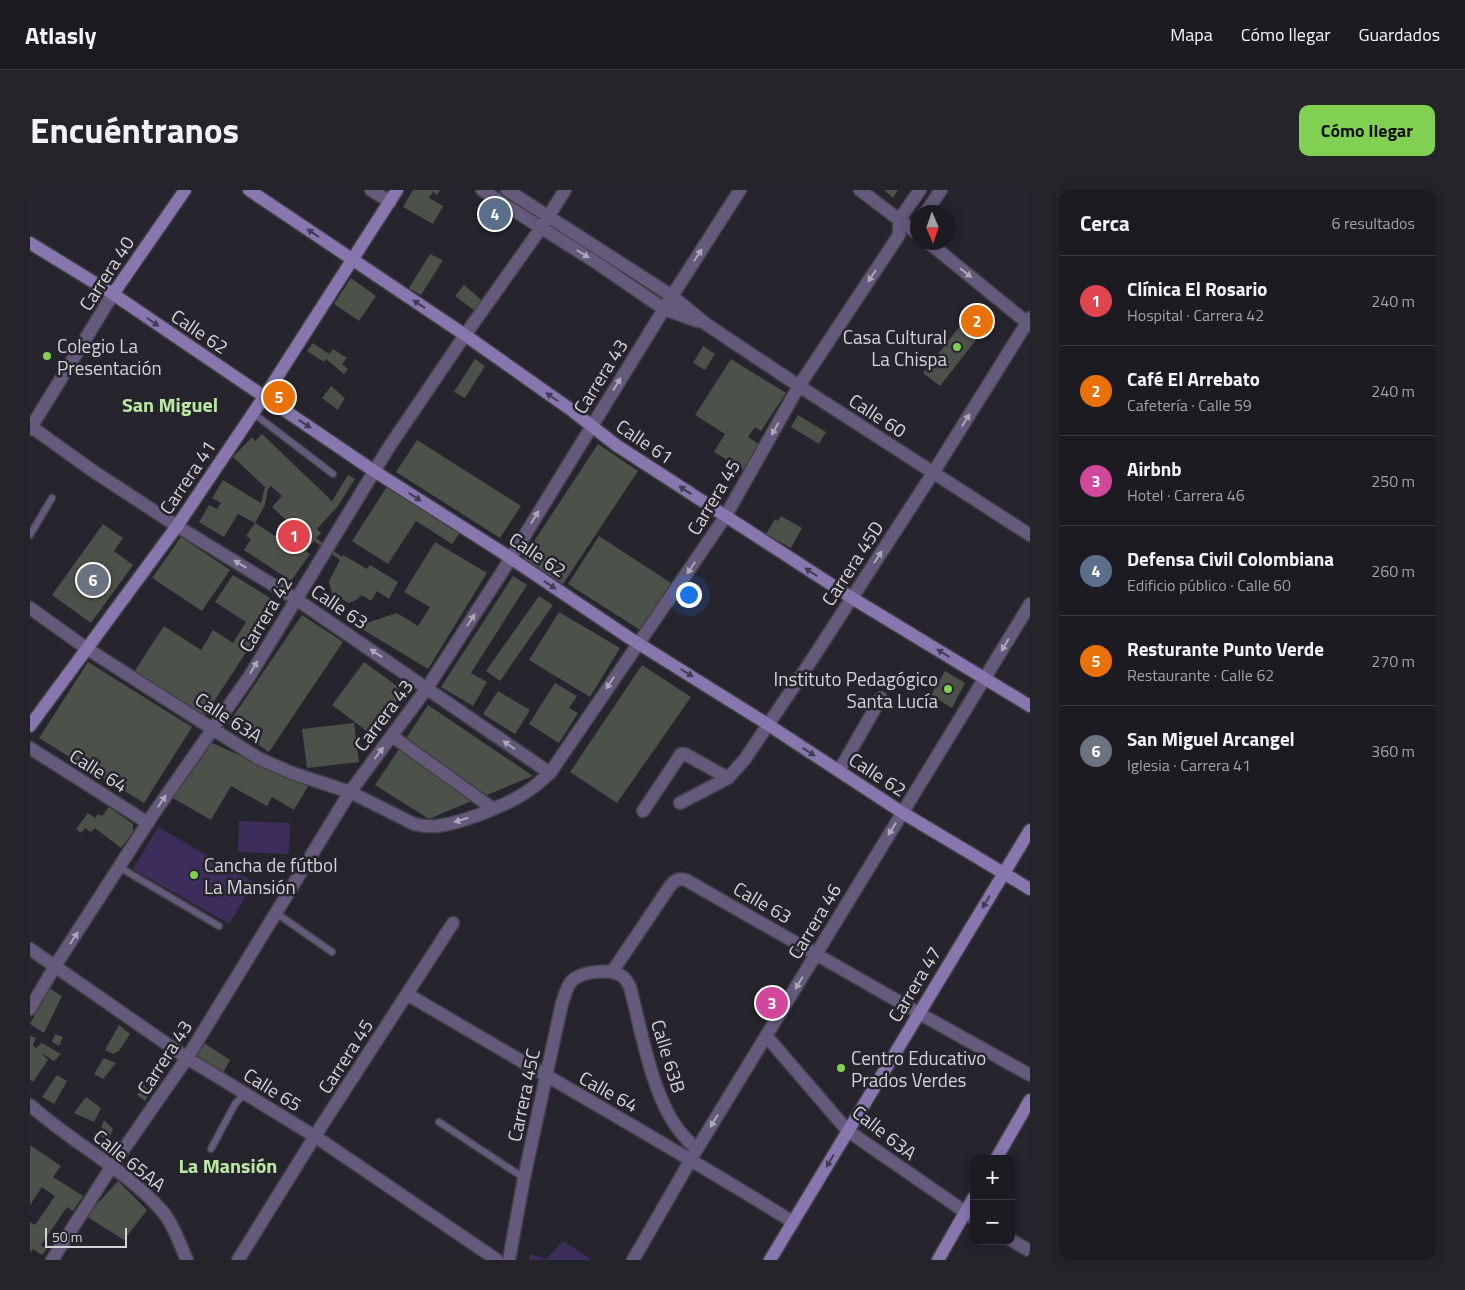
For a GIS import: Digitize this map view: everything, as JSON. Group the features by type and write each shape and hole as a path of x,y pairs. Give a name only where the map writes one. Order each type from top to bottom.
{"main road":[{"name":"Carrera 40","path":"113,294 185,190"},
{"name":"Calle 61","path":"249,190 465,335 616,446 852,598 1030,706"},
{"name":"Carrera 41","path":"30,726 177,526 354,260 397,190"},
{"name":"Calle 62","path":"30,243 113,294 374,471 638,643 902,812 1030,889"},
{"name":"Carrera 47","path":"770,1260 1030,830"},
{"path":"998,1155 1030,1100"},
{"path":"938,1260 969,1216 973,1200"}],"street":[{"path":"371,190 390,202"},
{"name":"Calle 60","path":"482,190 545,222 672,296 706,324 932,473 1030,535"},
{"name":"Calle 60","path":"507,190 600,265 664,309 706,324"},
{"name":"Carrera 42","path":"30,1009 55,966 148,823 249,677 374,471 565,190"},
{"name":"Carrera 43","path":"52,1260 112,1166 187,1058 350,792 427,688 740,190"},
{"path":"860,190 910,226"},
{"path":"910,232 899,235 899,220 920,190"},
{"path":"931,205 941,190"},
{"name":"Carrera 45","path":"550,773 725,517 799,386 899,235"},
{"path":"938,250 1029,322"},
{"name":"Carrera 40","path":"30,428 113,294"},
{"name":"Carrera 45D","path":"680,803 728,778 745,759 852,598 1029,322"},
{"name":"Calle 63","path":"30,428 177,526 296,599 550,773"},
{"name":"Carrera 46","path":"633,1260 694,1154 1030,604"},
{"name":"Calle 63A","path":"30,608 86,648 258,758 274,766 350,792 414,824 424,826 448,824 492,808"},
{"path":"839,771 881,698"},
{"path":"392,736 492,808 517,798 533,788 550,773"},
{"name":"Calle 64","path":"30,748 148,823"},
{"path":"642,811 681,754 685,754 728,778"},
{"name":"Calle 63","path":"612,972 674,880 681,878 1030,1075"},
{"name":"Carrera 45","path":"238,1260 453,923"},
{"name":"Calle 65","path":"30,949 187,1058 316,1137 497,1260"},
{"name":"Carrera 45C","path":"509,1260 524,1178 562,1002 567,988 574,979 584,974 612,972"},
{"name":"Calle 63B","path":"612,972 623,977 630,987 660,1095 669,1114 694,1154"},
{"name":"Calle 64","path":"407,994 546,1077 694,1154 793,1222"},
{"name":"Calle 63A","path":"767,1037 848,1131 969,1216"},
{"name":"Calle 65AA","path":"30,1104 46,1119 112,1166 165,1214 188,1260"},
{"path":"1015,1242 1030,1251"}],"lane":[{"path":"253,413 333,474"},
{"path":"30,535 52,498"},
{"path":"120,867 219,926"},
{"path":"276,913 332,952"},
{"path":"211,1149 235,1104 245,1093"},
{"path":"439,1122 524,1178"}],"shaded area":[{"path":"239,821 290,823 289,854 238,852"},
{"name":"Cancha de fútbol La Mansión","path":"158,827 254,882 229,924 133,869"},
{"path":"563,1241 592,1260 529,1260 530,1254 546,1259"}],"building":[{"path":"413,190 440,190 437,195 433,192 429,198 443,206 433,224 403,207"},
{"path":"884,190 898,190 893,198"},
{"path":"496,208 501,211 495,220 490,217"},
{"path":"430,254 443,260 421,295 409,288"},
{"path":"351,278 376,296 359,321 334,304"},
{"path":"464,285 483,301 475,311 455,296"},
{"name":"Casa Cultural La Chispa","path":"974,308 990,322 940,386 923,373"},
{"path":"313,343 329,354 333,349 347,358 342,364 348,369 344,374 326,359 324,362 307,351"},
{"path":"703,346 715,354 705,370 693,363"},
{"path":"475,359 485,366 465,398 454,392"},
{"path":"731,359 786,393 761,431 755,427 748,437 760,445 744,470 714,452 725,434 695,415"},
{"path":"331,386 345,398 338,410 322,398"},
{"path":"798,415 826,432 819,444 791,427"},
{"path":"262,434 332,501 348,475 355,479 338,506 317,529 321,533 316,538 342,557 343,555 367,569 370,565 398,582 389,599 377,591 371,601 362,595 349,603 332,594 329,581 340,560 314,541 306,551 310,554 291,581 244,550 251,539 246,536 255,523 238,514 224,537 199,522 209,505 217,509 221,503 212,498 223,480 261,503 265,487 233,457 252,437 255,441","holes":["271,486 282,496 272,507 286,520 275,536 255,523 265,505 268,489"]},
{"path":"417,440 521,506 500,538 396,472"},
{"path":"598,444 638,471 563,584 523,558"},
{"path":"388,485 461,531 452,544 416,521 388,564 352,541"},
{"path":"781,516 802,528 791,548 766,534 775,519 778,521"},
{"path":"103,524 123,538 114,551 133,565 91,623 52,595"},
{"path":"599,536 671,583 640,630 568,584"},
{"path":"181,537 230,570 202,611 152,578"},
{"path":"435,542 487,573 428,669 357,626 397,613 418,626 430,607 404,592"},
{"path":"233,575 278,603 204,717 134,672 164,626 201,650 213,630 233,643 246,622 215,602"},
{"path":"513,576 527,585 471,673 487,682 473,706 441,687"},
{"path":"539,596 553,605 500,681 486,671"},
{"path":"559,612 620,648 590,697 529,660"},
{"path":"302,615 343,642 269,752 228,724"},
{"path":"88,662 192,727 144,803 39,738"},
{"path":"364,662 404,691 372,735 332,705"},
{"path":"642,665 691,697 617,803 570,772"},
{"name":"Instituto Pedagógico Santa Lucía","path":"945,671 965,683 952,708 931,695"},
{"path":"555,683 577,696 569,708 578,713 559,743 529,724"},
{"path":"498,691 530,710 515,734 483,714"},
{"path":"428,705 533,776 487,795 405,740"},
{"path":"354,723 359,762 307,768 302,729"},
{"path":"210,742 308,786 294,810 272,797 267,806 231,786 211,820 171,797"},
{"path":"399,749 476,799 429,819 375,785"},
{"path":"109,807 133,824 133,832 121,848 95,828 91,832 85,828 81,833 76,829 88,813 95,818 98,814 102,816"},
{"path":"49,988 62,996 44,1033 30,1024"},
{"path":"119,1025 130,1034 119,1051 113,1054 105,1050"},
{"path":"55,1034 63,1037 59,1046 52,1042"},
{"path":"30,1036 36,1038 33,1045 36,1048 42,1043 61,1054 54,1061 41,1053 48,1060 33,1082 30,1080"},
{"path":"201,1041 230,1060 223,1073 193,1053"},
{"path":"104,1058 116,1063 103,1079 94,1074"},
{"path":"57,1075 67,1081 54,1104 42,1097"},
{"path":"144,1085 150,1092 145,1101 137,1095"},
{"path":"86,1097 101,1108 94,1122 74,1113"},
{"path":"104,1120 113,1129 108,1141 99,1135"},
{"path":"30,1145 61,1166 53,1177 83,1196 73,1211 67,1207 41,1245 47,1249 42,1255 33,1249 30,1253 30,1222 35,1225 55,1196 42,1187 30,1205"},
{"path":"118,1181 147,1210 124,1240 86,1216"}],"place":[{"name":"Defensa Civil Colombiana","path":"495,214"},
{"name":"Café El Arrebato","path":"977,321"},
{"name":"Casa Cultural La Chispa","path":"957,347"},
{"name":"Colegio La Presentación","path":"47,356"},
{"name":"Resturante Punto Verde","path":"279,397"},
{"name":"Clínica El Rosario","path":"294,536"},
{"name":"San Miguel Arcangel","path":"93,580"},
{"name":"Instituto Pedagógico Santa Lucía","path":"948,689"},
{"name":"Cancha de fútbol La Mansión","path":"194,875"},
{"name":"Airbnb","path":"772,1003"},
{"name":"Centro Educativo Prados Verdes","path":"841,1068"}],"district":[{"name":"San Miguel","path":"170,404"},
{"name":"La Mansión","path":"228,1165"}]}
